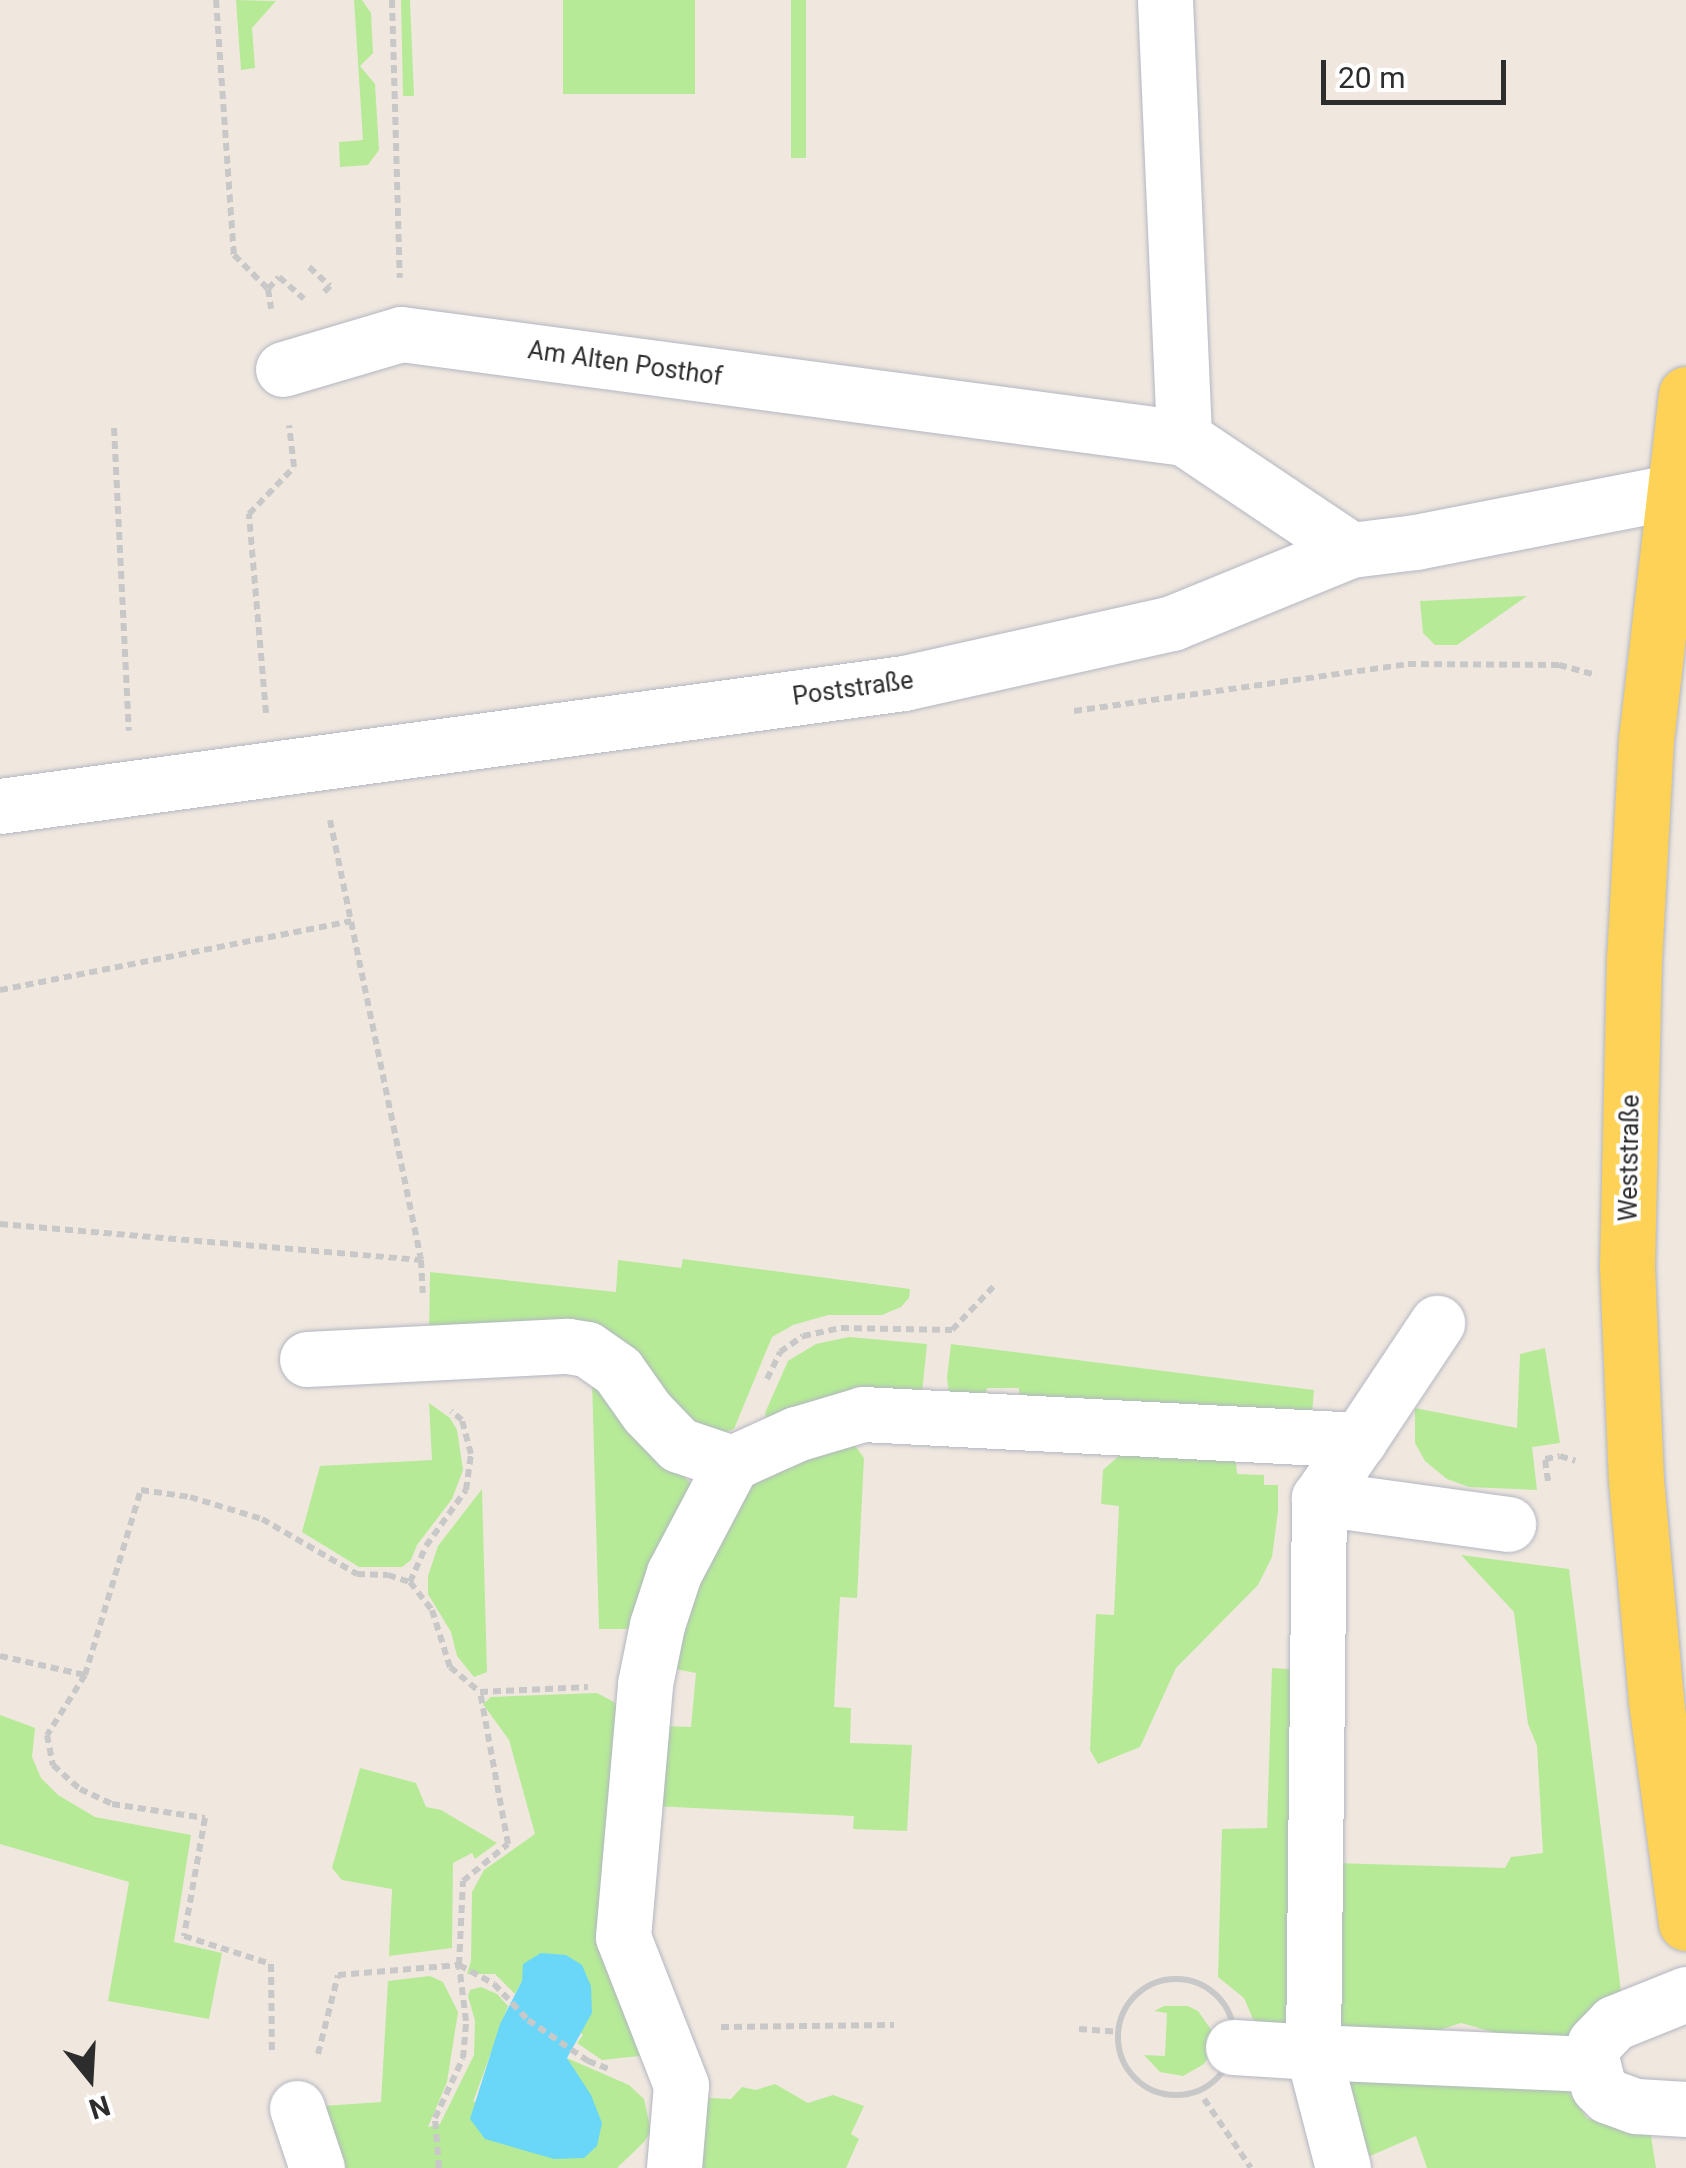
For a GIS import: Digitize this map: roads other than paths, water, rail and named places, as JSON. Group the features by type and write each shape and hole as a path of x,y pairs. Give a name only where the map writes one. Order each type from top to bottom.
{"main road":[{"name":"Weststraße","path":"1686,394 1679,489 1651,690 1634,958 1627,1267 1636,1480 1656,1702 1686,1923"}],"street":[{"path":"1165,0 1184,438"},
{"name":"Am Alten Posthof","path":"284,369 402,334 1184,438 1351,550"},
{"name":"Poststraße","path":"0,806 132,785 904,683 1172,623 1351,550 1416,542 1679,489"},
{"path":"1343,2168 1313,2052 1320,1498 1437,1323"},
{"path":"307,1359 568,1346 587,1350 618,1371 647,1412 679,1444 732,1463"},
{"path":"674,2168 681,2086 623,1937 645,1684 657,1625 674,1573 732,1463 796,1434 862,1414 1359,1440"},
{"path":"1320,1498 1508,1524"},
{"path":"1686,1994 1614,2023 1594,2043 1591,2064 1598,2086 1621,2103 1686,2109"},
{"path":"1233,2048 1591,2064"},
{"path":"295,2080 317,2168"}],"water":[{"path":"541,1953 566,1955 582,1965 591,1986 592,2013 567,2058 591,2095 602,2123 597,2146 584,2158 554,2159 485,2139 470,2119 500,2024 522,1981 523,1964"}]}
